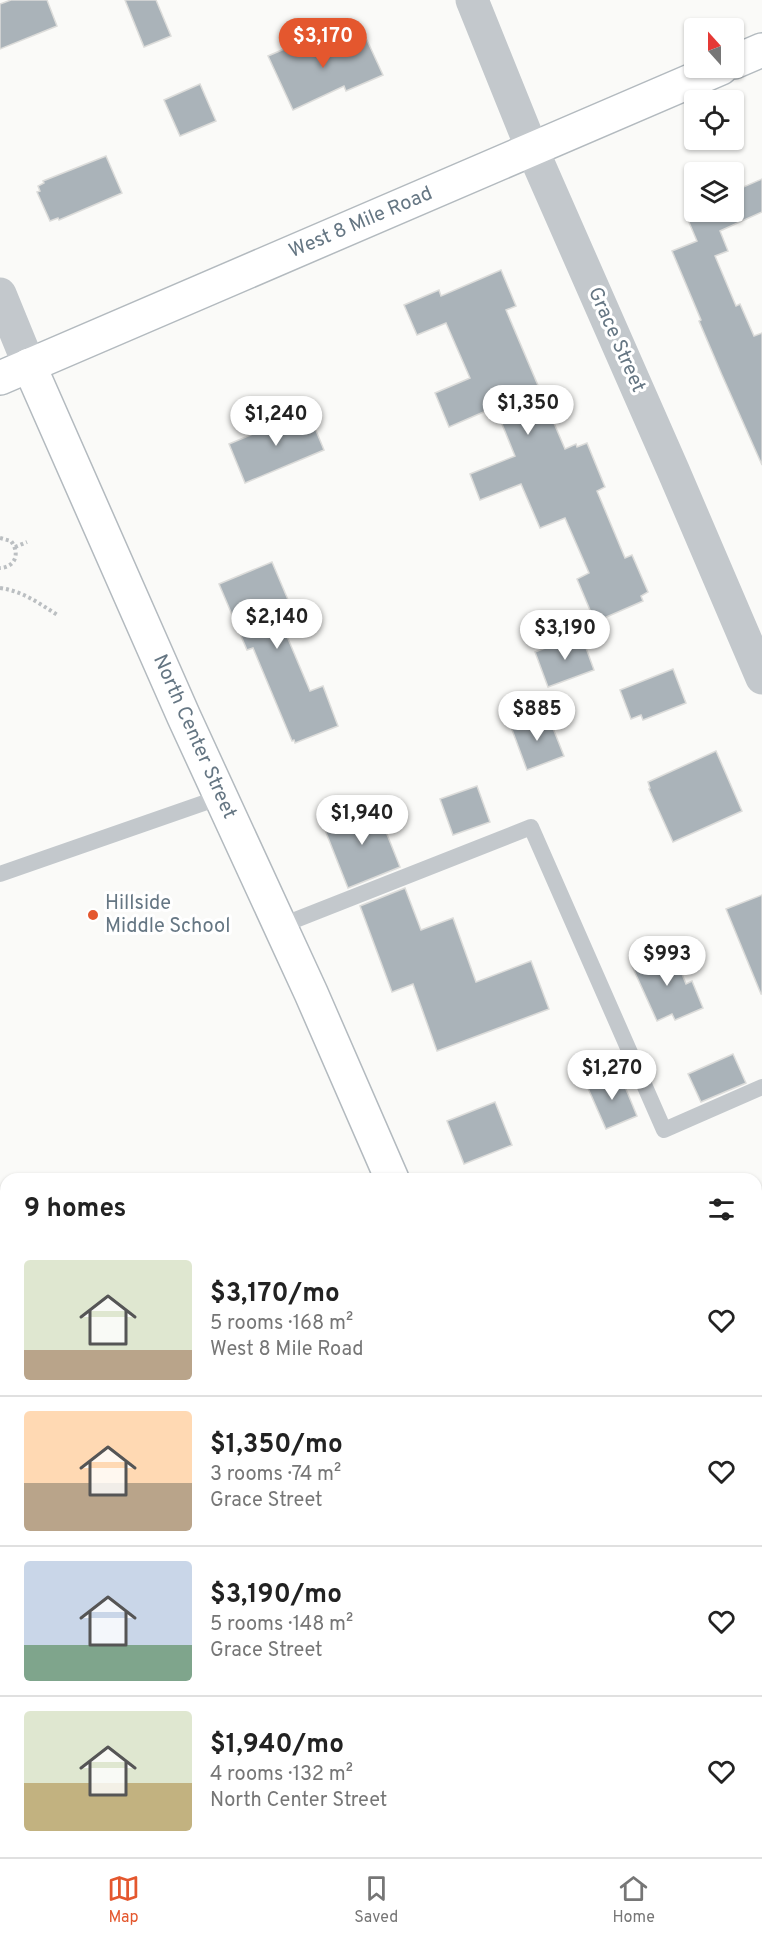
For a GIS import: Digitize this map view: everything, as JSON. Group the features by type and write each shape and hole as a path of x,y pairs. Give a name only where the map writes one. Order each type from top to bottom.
{"main road":[{"path":"744,58 762,50"},
{"name":"West 8 Mile Road","path":"14,371 698,78"},
{"name":"North Center Street","path":"14,371 221,797 389,1173"}],"street":[{"name":"Grace Street","path":"472,0 532,149 762,678"},
{"name":"North Center Street","path":"0,294 14,371"}],"lane":[{"path":"0,874 221,797"},
{"path":"280,926 531,827 664,1130 762,1087"}],"path":[{"path":"0,538 11,541 17,555 9,567 0,568"},
{"path":"15,548 27,542"},
{"path":"0,588 13,590 32,598 60,616"}],"building":[{"path":"11,0 47,0 57,26 0,49 0,4"},
{"path":"125,0 156,0 171,36 144,47"},
{"path":"324,32 330,47 337,44 340,50 366,38 383,75 346,91 344,86 293,110 268,56"},
{"path":"200,84 216,121 180,136 164,100"},
{"path":"106,156 122,193 59,220 58,218 50,221 37,192 40,191 38,186 44,183 43,181"},
{"path":"762,179 762,212 744,220 744,187"},
{"path":"689,222 740,222 720,231 728,251 715,256 736,306 740,304 754,336 762,333 762,465 699,321 701,320 672,251 697,241"},
{"path":"501,270 516,306 506,310 565,449 576,444 577,447 587,443 605,487 597,491 625,558 632,555 648,592 641,596 643,601 595,622 577,579 589,573 565,518 540,528 521,484 480,500 470,474 515,456 495,407 449,427 435,393 470,378 446,323 417,335 404,305 439,290 441,296"},
{"path":"308,411 324,450 245,483 229,444"},
{"path":"272,562 300,628 286,634 310,691 323,686 338,726 295,743 294,740 292,741 253,648 247,650 219,584"},
{"path":"581,634 594,670 548,687 535,652"},
{"path":"673,669 686,703 643,720 641,715 631,719 620,690"},
{"path":"547,713 564,756 527,770 511,727"},
{"path":"716,751 742,811 673,842 648,782"},
{"path":"477,786 490,822 453,835 440,799"},
{"path":"375,804 400,867 348,888 323,825"},
{"path":"405,888 421,930 453,918 476,982 531,961 549,1009 437,1051 413,984 392,992 360,906"},
{"path":"762,895 762,994 761,994 726,909"},
{"path":"672,949 686,984 692,981 703,1008 675,1020 672,1014 657,1021 632,966"},
{"path":"733,1054 746,1083 701,1102 688,1074"},
{"path":"619,1072 637,1116 606,1129 587,1086"},
{"path":"495,1102 512,1145 464,1164 447,1121"}],"place":[{"name":"Hillside Middle School","path":"93,915"}]}
